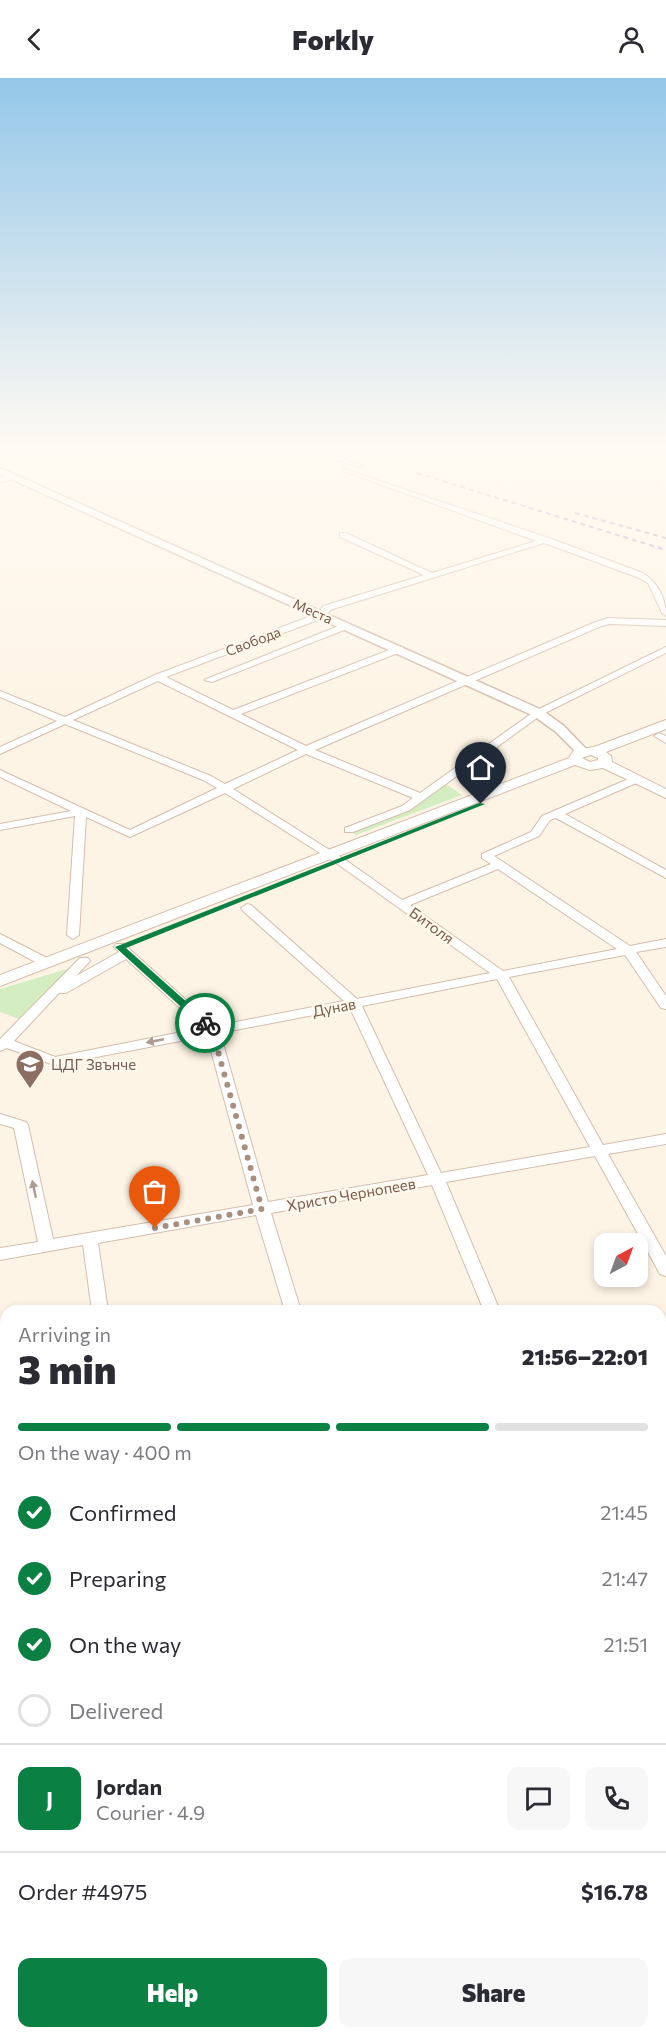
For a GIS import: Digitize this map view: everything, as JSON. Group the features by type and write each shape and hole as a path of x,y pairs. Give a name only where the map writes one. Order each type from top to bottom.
{"main road":[{"path":"24,972 87,956 334,857 591,758 664,734"},
{"name":"Места","path":"591,758 666,794"},
{"path":"0,981 47,963 123,950 334,857"}],"street":[{"name":"Места","path":"153,539 538,712 591,758"},
{"path":"352,539 432,575"},
{"name":"Свобода","path":"0,751 158,677 323,615 326,608 546,540"},
{"path":"546,540 640,575 651,582 666,613"},
{"path":"0,773 130,834 306,750 467,679 608,621 666,623"},
{"path":"209,680 346,626"},
{"path":"233,714 400,649"},
{"path":"349,830 406,808 538,712 666,650"},
{"path":"158,677 306,750 421,797"},
{"name":"Битоля","path":"0,693 207,778 334,857 501,975 666,1270"},
{"path":"637,779 546,818 535,834 486,856 629,951 666,1005"},
{"path":"0,828 81,812"},
{"path":"73,935 81,812"},
{"path":"556,813 666,875"},
{"path":"402,904 499,864"},
{"path":"247,908 354,1003 437,1179 490,1305"},
{"path":"0,938 47,963"},
{"name":"Дунав","path":"3,1045 54,1061 666,944"},
{"path":"47,998 123,950 212,1030 291,1305"},
{"path":"3,1045 87,956"},
{"path":"0,1119 21,1125 47,1246"},
{"name":"Христо Чернопеев","path":"0,1254 666,1140"},
{"path":"90,1239 99,1305"}],"green space":[{"path":"443,782 462,795 356,835 349,830 406,808"},
{"path":"67,969 68,971 19,1019 0,1012 0,989"}],"railway":[{"path":"632,539 666,550"}],"way so far":[{"path":"155,1228 262,1209 212,1030 205,1023"}],"place":[{"name":"ЦДГ Звънче","path":"30,1090"}],"route":[{"path":"205,1023 120,947 337,859 481,804"}]}
